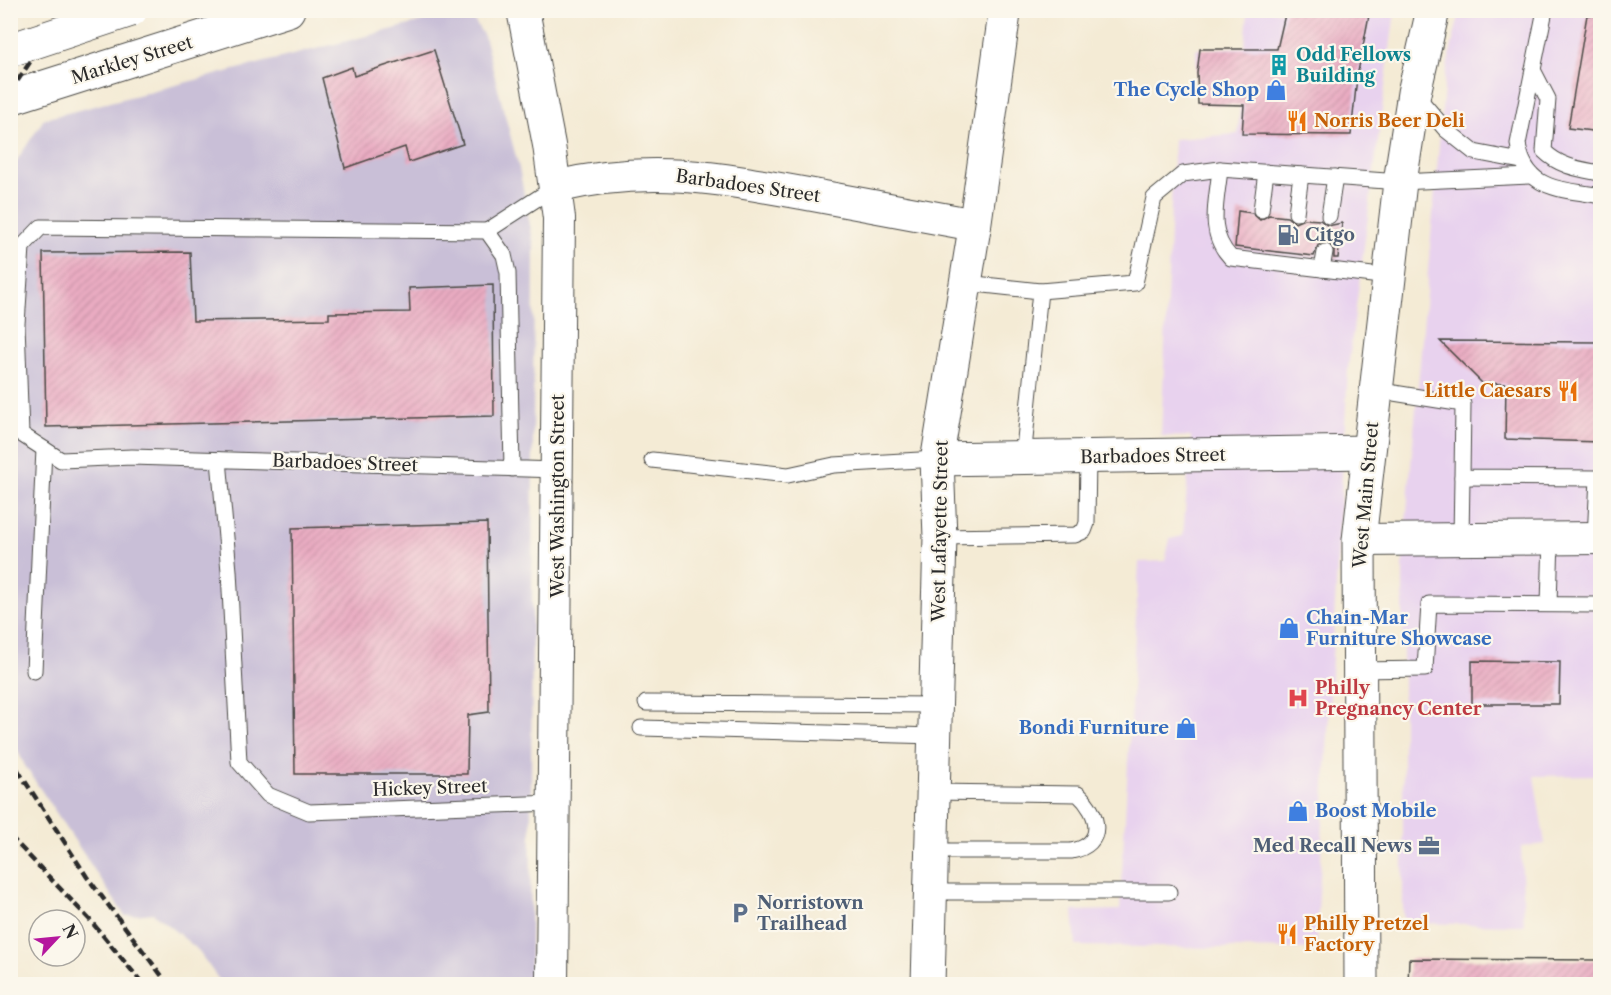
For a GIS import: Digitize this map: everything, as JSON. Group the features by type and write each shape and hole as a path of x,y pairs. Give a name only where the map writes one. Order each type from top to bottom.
{"main road":[{"path":"10,50 131,10"},
{"name":"Markley Street","path":"10,98 288,10"},
{"name":"West Main Street","path":"1360,984 1359,540 1400,182 1414,93 1433,10"},
{"name":"Barbadoes Street","path":"937,459 1368,452"},
{"name":"West Lafayette Street","path":"928,984 940,537 937,459"}],"street":[{"name":"West Washington Street","path":"523,10 559,218 552,984"},
{"name":"West Lafayette Street","path":"937,459 975,225 1005,10"},
{"name":"Barbadoes Street","path":"555,187 597,177 621,175 695,176 975,225"},
{"path":"1359,540 1598,538"}],"lane":[{"path":"1545,10 1518,144 1521,161 1530,176 1544,185 1600,196"},
{"path":"1533,70 1548,99 1544,151 1554,161 1575,169 1600,173"},
{"path":"1414,93 1445,129 1474,152 1521,161"},
{"path":"966,283 1040,291 1135,283 1154,198 1184,174 1220,169 1400,182 1530,176"},
{"path":"1220,169 1214,231 1219,246 1231,258 1255,253 1289,265 1389,277"},
{"path":"1261,210 1266,172"},
{"path":"1296,213 1301,174"},
{"path":"1329,216 1335,177"},
{"path":"512,469 508,273 504,255 488,231 555,187"},
{"name":"Barbadoes Street","path":"488,231 41,227 22,247 17,324 21,434 61,460 132,457 558,470"},
{"path":"1289,265 1291,249"},
{"path":"1322,269 1325,252"},
{"path":"1023,459 1040,291"},
{"path":"1375,390 1463,404 1461,539"},
{"path":"34,671 44,449"},
{"path":"940,537 1075,535 1083,531 1087,523 1088,458"},
{"path":"652,460 788,475 834,465 937,459"},
{"name":"Hickey Street","path":"219,460 229,571 239,762 268,795 309,812 553,803"},
{"path":"1462,477 1599,478 1598,538"},
{"path":"1549,604 1551,538"},
{"path":"1359,670 1425,669 1429,604 1600,605"},
{"path":"646,703 935,721"},
{"path":"641,728 935,721"},
{"path":"932,851 1071,851 1082,849 1092,842 1096,828 1094,813 1078,794 933,792"},
{"path":"930,892 1169,892"}],"shaded area":[{"path":"468,11 484,36 519,168 534,246 530,984 222,984 196,948 153,913 125,916 25,766 10,735 10,171 44,119"},
{"path":"1248,11 1395,11 1348,368 1316,949 1076,946 1073,911 1120,910 1139,562 1165,561 1170,539 1183,536 1191,437 1161,436 1174,139 1238,134 1240,105 1198,104 1196,49 1245,47"},
{"path":"1460,11 1600,11 1600,775 1534,776 1545,844 1521,847 1524,925 1403,923 1403,557 1445,76"}],"building":[{"path":"1286,10 1370,10 1357,77 1351,135 1242,134 1244,105 1198,104 1197,73 1200,49 1277,49"},
{"path":"1587,15 1600,16 1600,132 1568,128"},
{"path":"434,50 463,144 409,162 405,147 345,168 322,78 352,67 354,76"},
{"name":"Citgo","path":"1238,211 1252,213 1260,220 1269,215 1287,217 1295,223 1304,219 1320,220 1328,226 1342,223 1338,258 1334,258 1334,248 1326,242 1318,245 1314,256 1235,247"},
{"path":"190,252 193,321 329,319 329,313 410,312 409,288 493,285 494,416 46,427 43,253"},
{"path":"1440,341 1600,342 1600,442 1505,439 1506,384 1482,383"},
{"path":"487,523 489,712 468,715 467,774 295,774 292,528"},
{"path":"1472,661 1560,662 1559,704 1472,704"},
{"path":"1409,959 1600,960 1600,984 1408,984"}],"railway":[{"path":"10,92 65,10"},
{"path":"10,758 87,877 168,984"},
{"path":"10,836 90,920 143,984"}],"place":[{"name":"Odd Fellows Building","path":"1279,65"},
{"name":"The Cycle Shop","path":"1276,90"},
{"name":"Norris Beer Deli","path":"1297,121"},
{"name":"Citgo","path":"1288,235"},
{"name":"Little Caesars","path":"1568,391"},
{"name":"Chain-Mar Furniture Showcase","path":"1289,628"},
{"name":"Philly Pregnancy Center","path":"1298,698"},
{"name":"Bondi Furniture","path":"1186,728"},
{"name":"Boost Mobile","path":"1298,811"},
{"name":"Med Recall News","path":"1429,846"},
{"name":"Norristown Trailhead","path":"740,913"},
{"name":"Philly Pretzel Factory","path":"1287,934"}]}
